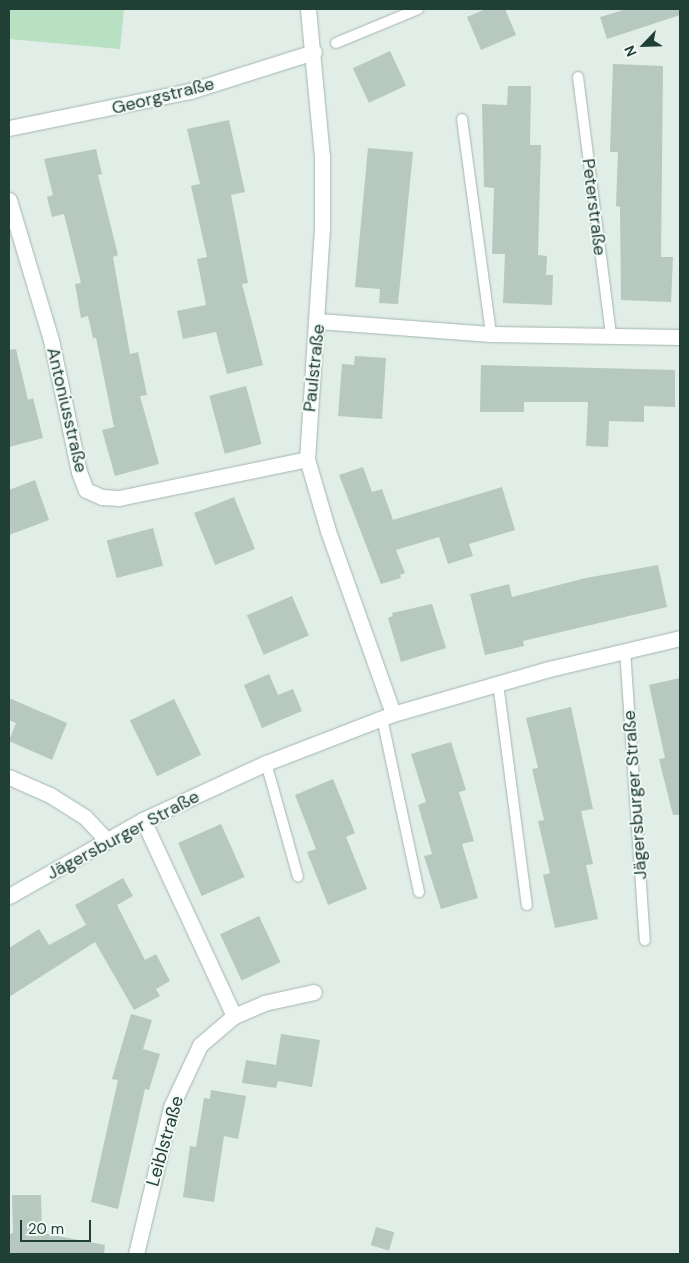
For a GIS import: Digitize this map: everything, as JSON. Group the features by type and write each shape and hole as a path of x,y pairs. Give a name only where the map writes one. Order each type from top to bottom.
{"street":[{"name":"Paulstraße","path":"308,9 314,52 322,156 318,321 310,389 307,459 328,531 388,716"},
{"name":"Georgstraße","path":"9,128 190,91 314,52"},
{"name":"Antoniusstraße","path":"9,200 51,340 79,472 86,490 102,497 119,498 307,459"},
{"path":"318,321 491,334 680,337"},
{"name":"Jägersburger Straße","path":"9,896 143,820 266,763 388,716 498,683 624,650 680,638"},
{"path":"9,777 50,795 85,817 107,841"},
{"path":"143,820 234,1016"},
{"name":"Leiblstraße","path":"136,1254 171,1106 200,1044 234,1016 264,1003 314,992"}],"lane":[{"path":"336,43 418,9"},
{"name":"Peterstraße","path":"578,77 611,336"},
{"path":"462,119 491,334"},
{"name":"Jägersburger Straße","path":"624,650 645,940"},
{"path":"498,683 527,905"},
{"path":"388,716 419,892"},
{"path":"266,763 298,877"}],"green space":[{"path":"9,9 124,9 120,49 9,39"}],"building":[{"path":"486,9 505,9 516,35 481,50 467,17"},
{"path":"627,9 680,9 680,15 607,39 600,17"},
{"path":"390,51 406,85 369,103 353,68"},
{"path":"613,64 663,66 661,257 673,257 671,302 621,300 620,207 616,206 618,152 610,152"},
{"path":"508,86 531,86 530,145 541,145 538,255 547,256 546,275 553,275 552,305 503,303 505,254 492,254 494,188 484,187 482,104 507,105"},
{"path":"229,120 245,192 231,195 248,283 242,284 263,365 227,374 216,332 183,339 177,311 206,305 197,259 207,257 191,186 200,184 187,129"},
{"path":"368,148 413,152 398,304 379,303 380,289 355,287"},
{"path":"96,149 102,174 98,175 118,255 113,257 130,354 138,352 147,395 140,396 159,464 115,476 102,430 114,427 96,338 93,338 88,316 81,318 75,284 81,283 64,214 52,217 47,197 53,195 44,159"},
{"path":"16,349 28,400 33,398 43,438 9,447 9,350"},
{"path":"355,356 386,358 382,419 338,416 342,364 354,365"},
{"path":"481,365 675,370 675,407 644,406 644,422 609,421 608,447 586,446 588,402 524,402 524,412 480,412"},
{"path":"246,386 262,444 225,454 209,396"},
{"path":"363,467 372,492 382,489 393,520 502,487 515,530 469,544 473,556 448,564 439,537 396,550 405,573 400,575 401,578 381,584 339,475"},
{"path":"35,480 49,520 9,535 9,490"},
{"path":"234,497 255,549 215,565 194,513"},
{"path":"153,528 163,566 117,578 107,540"},
{"path":"658,565 667,607 523,641 524,646 485,655 470,594 509,584 512,597 586,578"},
{"path":"292,596 309,636 264,655 247,615"},
{"path":"432,604 446,648 401,662 388,618 393,616 392,613"},
{"path":"269,674 278,695 293,689 302,711 262,728 244,685"},
{"path":"680,678 680,815 673,815 659,759 665,758 649,685"},
{"path":"9,698 67,723 52,760 9,741 16,723 9,720"},
{"path":"174,699 201,755 157,776 130,720"},
{"path":"571,707 593,809 581,811 593,864 586,865 598,919 555,928 543,875 550,873 538,821 544,820 532,769 538,768 526,718"},
{"path":"451,742 466,790 459,792 474,841 462,844 478,898 441,909 424,856 432,854 418,805 426,802 411,754"},
{"path":"333,779 355,833 346,837 367,889 328,905 307,852 316,849 295,795"},
{"path":"221,824 245,877 202,896 178,843"},
{"path":"123,878 133,896 117,905 145,960 156,954 170,981 156,989 160,996 134,1010 95,942 9,997 9,948 39,929 49,945 86,925 75,905"},
{"path":"259,916 281,962 242,980 220,934"},
{"path":"131,1014 152,1020 143,1049 160,1054 149,1090 145,1089 118,1209 91,1202 118,1080 112,1079"},
{"path":"281,1034 320,1040 312,1087 278,1081 276,1088 242,1083 246,1060 276,1065"},
{"path":"211,1090 246,1096 238,1139 224,1136 214,1202 183,1197 190,1146 196,1147 204,1098 210,1099"},
{"path":"12,1195 41,1195 42,1233 105,1245 104,1254 9,1254 9,1234 13,1233"},
{"path":"376,1227 394,1232 389,1251 371,1245"}]}
